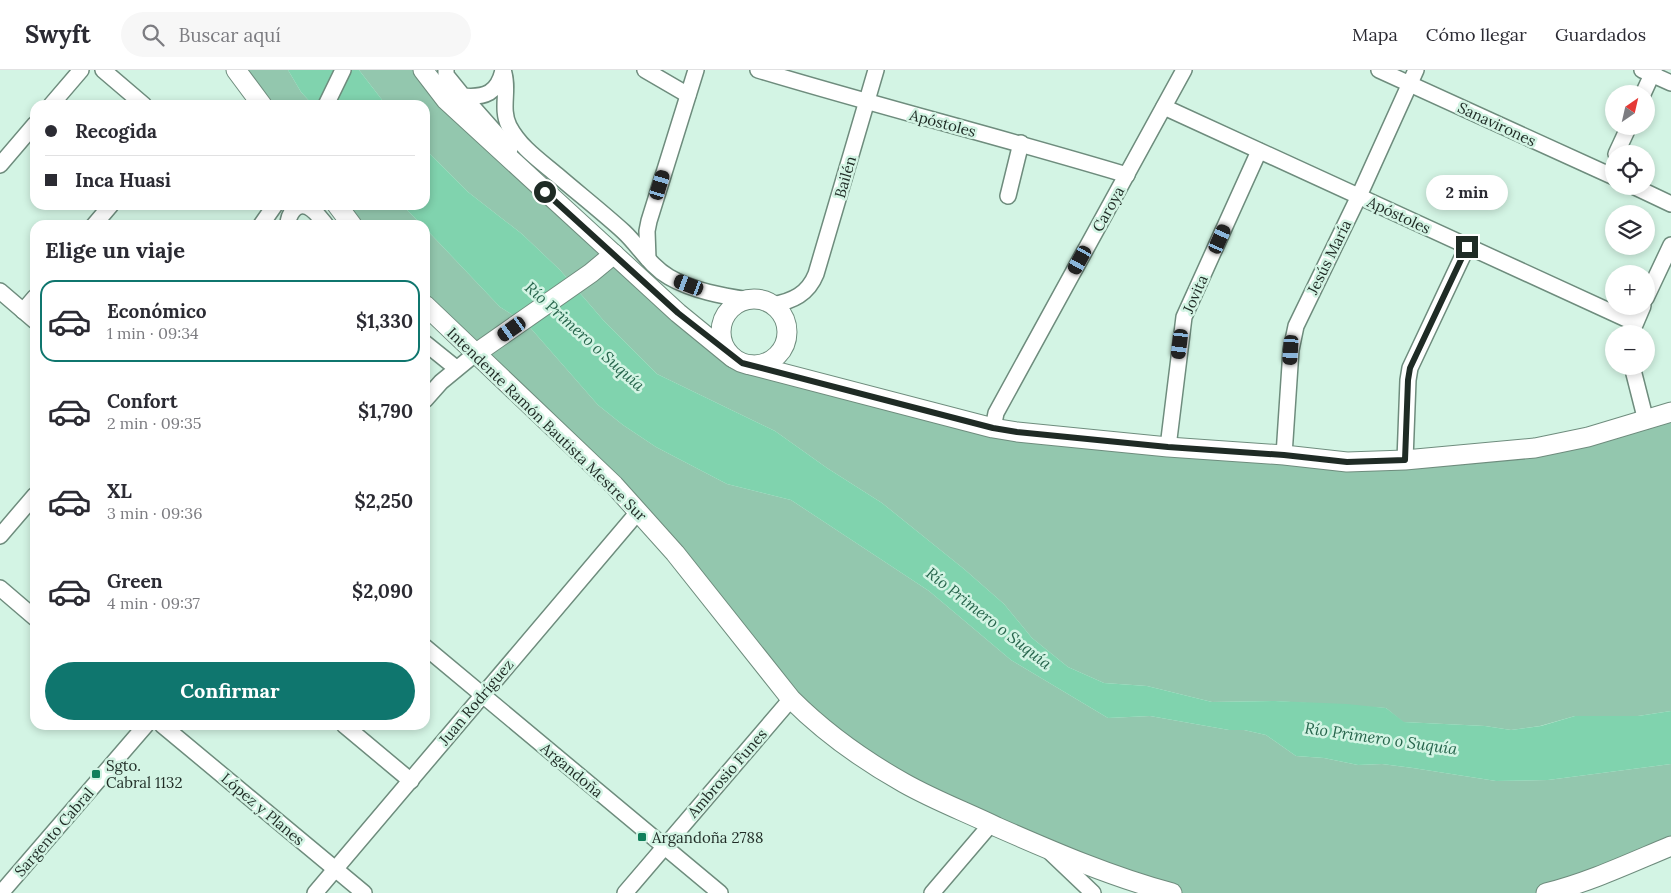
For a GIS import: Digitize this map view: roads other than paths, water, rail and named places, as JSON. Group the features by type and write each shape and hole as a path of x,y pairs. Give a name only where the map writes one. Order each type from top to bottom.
{"main road":[{"path":"236,70 258,100"},
{"path":"423,70 446,100 559,205 678,313 742,363 993,428 1017,432 1347,462 1405,460 1535,448 1588,437 1671,412"},
{"path":"475,354 591,273 614,254"},
{"path":"734,358 727,351 722,341 721,330 724,319 730,310 739,303 750,300 765,301 780,312 785,322 786,343 780,353 772,360 762,364 751,365"},
{"name":"Intendente Ramón Bautista Mestre Sur","path":"430,311 614,485 675,552 791,699 845,746 905,784 1048,850 1132,881 1172,893"},
{"path":"1547,893 1603,875 1671,846"}],"street":[{"path":"55,100 80,70"},
{"path":"103,70 138,100"},
{"path":"328,100 343,70"},
{"path":"463,96 482,96 490,93 501,79 503,70"},
{"path":"503,70 506,82 506,119 520,142 624,232 648,259 669,277 718,295 750,300"},
{"path":"645,70 688,95"},
{"path":"648,259 647,231 649,220 696,70"},
{"name":"Apóstoles","path":"758,70 866,102 1021,143 1127,175"},
{"name":"Bailén","path":"772,305 793,300 807,290 812,283 876,70"},
{"name":"Caroya","path":"993,428 996,414 1184,70"},
{"name":"Sanavirones","path":"1379,70 1605,174"},
{"name":"Jesús María","path":"1284,455 1292,339 1296,326 1416,70"},
{"path":"1646,85 1650,71 1671,83"},
{"path":"444,72 559,205"},
{"name":"Apóstoles","path":"1164,107 1467,247 1627,325"},
{"path":"0,165 30,130"},
{"path":"1008,196 1021,143"},
{"name":"Jovita","path":"1168,447 1184,317 1259,152"},
{"path":"1652,195 1671,204"},
{"path":"98,220 107,210"},
{"path":"313,210 322,220"},
{"path":"1655,279 1671,245"},
{"path":"1405,460 1410,368 1467,247"},
{"path":"0,291 30,317"},
{"path":"23,311 30,303"},
{"path":"430,347 456,368"},
{"path":"430,394 456,368 475,354"},
{"path":"1634,375 1646,421"},
{"path":"0,536 30,501"},
{"name":"Juan Rodríguez","path":"315,893 638,512"},
{"path":"0,588 30,614"},
{"name":"Argandoña","path":"430,651 720,893"},
{"name":"Ambrosio Funes","path":"625,893 791,699"},
{"name":"Sargento Cabral","path":"1,893 142,730"},
{"name":"López y Planes","path":"168,730 364,893"},
{"path":"350,730 411,781"},
{"path":"932,893 991,824"},
{"path":"1048,850 1093,893"}],"water":[{"path":"288,70 359,70 382,100 308,100 301,92"},
{"name":"Río Primero o Suquía","path":"430,154 468,192 522,234 560,270 604,321 657,374 775,431 827,468 882,503 1004,604 1032,638 1068,667 1104,683 1147,686 1212,702 1275,701 1347,704 1386,708 1404,722 1485,726 1511,730 1541,726 1575,716 1638,716 1671,711 1671,764 1548,780 1496,781 1382,764 1358,765 1324,758 1296,756 1266,735 1244,730 1229,730 1150,716 1108,718 1011,660 929,591 791,500 727,484 656,447 623,425 598,405 527,324 500,307 430,233 430,220 417,220 407,210 430,210"}],"place":[{"name":"Sgto. Cabral 1132","path":"96,774"},
{"name":"Argandoña 2788","path":"642,837"}]}
